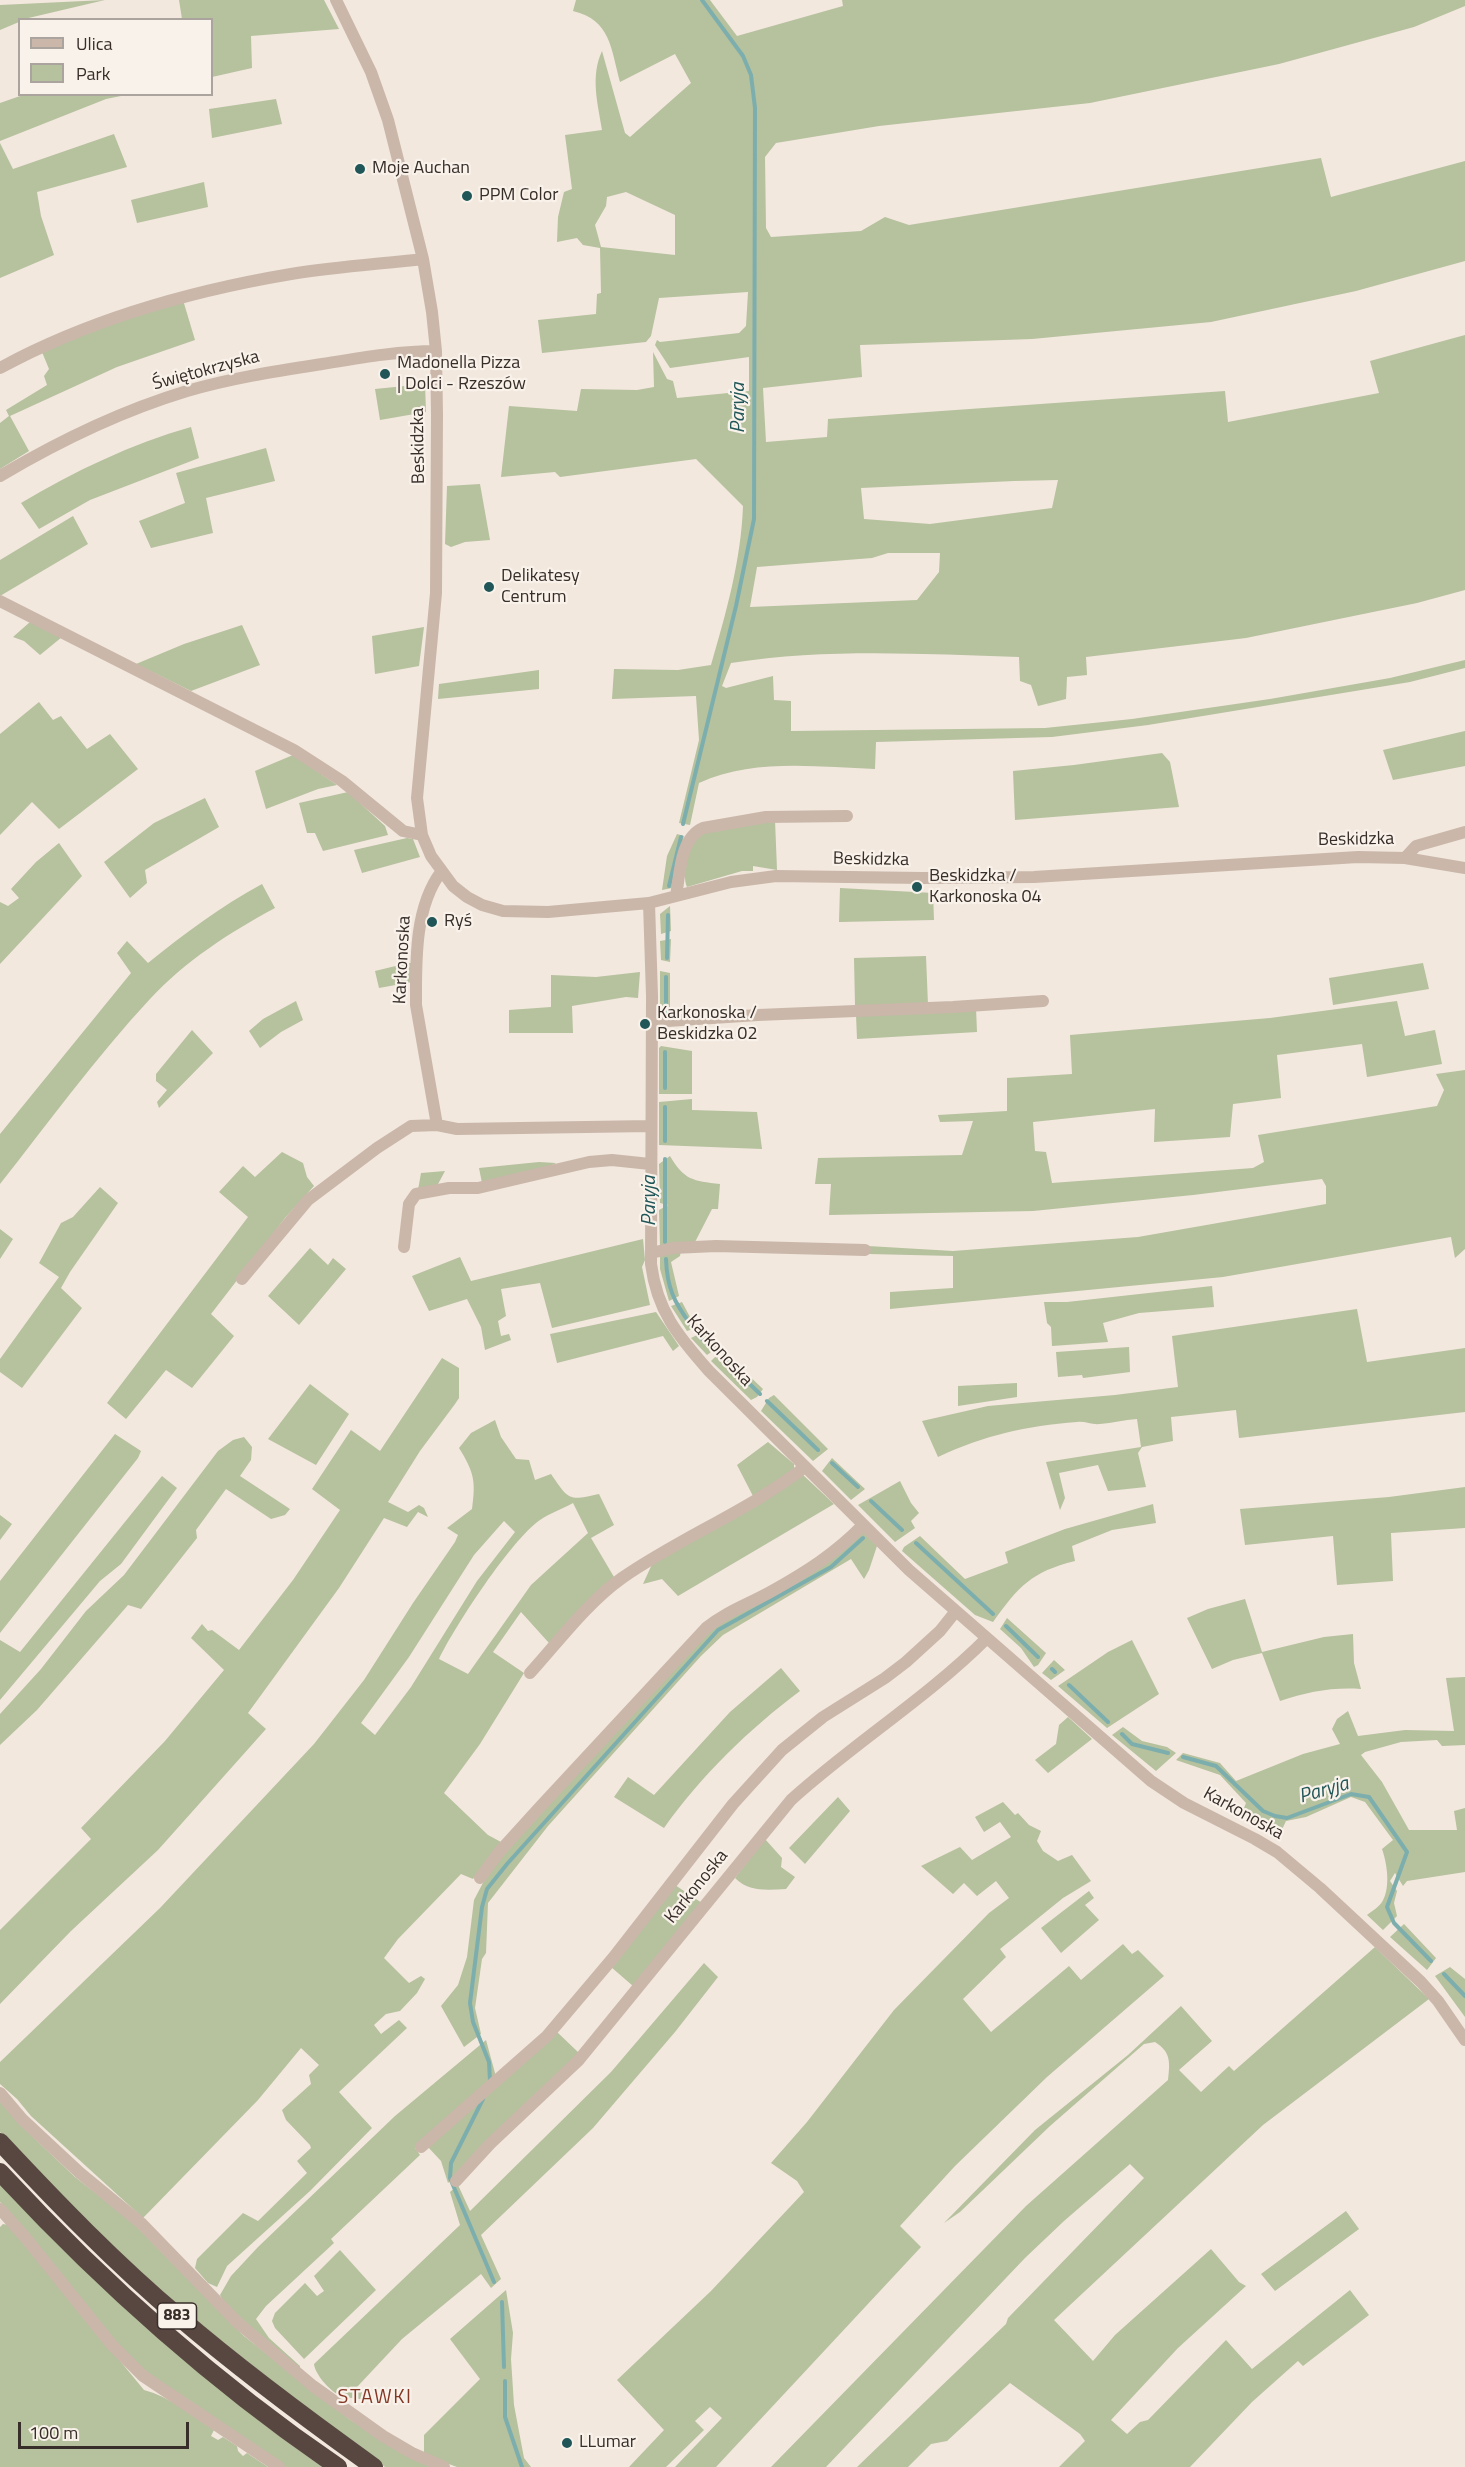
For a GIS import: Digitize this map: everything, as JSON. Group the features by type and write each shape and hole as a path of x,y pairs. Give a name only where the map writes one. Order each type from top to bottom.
{"highway":[{"name":"883","path":"0,2142 73,2219 178,2316 274,2395 374,2467"},
{"name":"883","path":"0,2172 102,2274 163,2330 250,2402 338,2467"}],"street":[{"name":"Beskidzka","path":"336,0 360,46 379,95 400,164 423,259 436,351 438,492 436,583 418,783 418,817 422,835 431,856 441,872 467,897 482,905 512,912 548,912 649,903 731,882 776,876 1034,877 1332,858 1405,858 1465,868"},
{"path":"0,368 88,327 201,292 293,274 423,259"},
{"name":"Świętokrzyska","path":"0,476 88,429 130,411 189,391 259,374 344,361 436,351"},
{"path":"0,601 283,744 342,781 402,831 422,835"},
{"path":"675,896 687,842 693,832 702,828 766,817 847,816"},
{"path":"1405,858 1416,846 1465,832"},
{"name":"Karkonoska","path":"437,1125 416,1005 416,987 422,916 428,893 441,872"},
{"name":"Karkonoska","path":"649,903 652,1022 651,1253 653,1281 658,1300 679,1336 709,1371 909,1570 1151,1780 1184,1803 1255,1839 1306,1876 1421,1982 1438,2001 1465,2040"},
{"path":"652,1022 953,1007 1043,1000"},
{"path":"242,1280 308,1200 411,1126 437,1125 456,1128 650,1126"},
{"path":"404,1247 409,1204 416,1194 449,1188 478,1188 589,1162 612,1160 650,1164"},
{"path":"651,1253 673,1248 716,1246 865,1251"},
{"path":"530,1673 579,1618 621,1579 668,1549 724,1519 805,1467"},
{"path":"480,1878 546,1799 706,1628 728,1612 810,1569 842,1547 863,1525"},
{"name":"Karkonoska","path":"421,2147 547,2036 613,1958 757,1776 782,1750 823,1717 906,1662 957,1611"},
{"name":"Karkonoska","path":"456,2181 490,2144 578,2061 791,1800 831,1765 930,1688 987,1638"},
{"path":"0,2093 22,2119 80,2173 142,2224 237,2322 313,2386 383,2436 412,2453 444,2467"},
{"path":"0,2209 112,2345 143,2376 279,2467"}],"green space":[{"path":"105,0 28,18 18,18 18,22 0,30 0,5"},
{"path":"179,0 324,0 339,29 251,36 252,68 213,77 213,18 182,18"},
{"path":"576,0 710,0 737,36 843,6 842,0 1465,0 1465,6 1414,27 1279,64 1090,103 879,126 776,143 765,157 766,228 771,237 861,231 885,217 909,225 1321,158 1331,197 1465,161 1465,261 1356,291 1211,322 1032,339 860,345 862,377 763,388 766,442 827,437 828,419 1225,391 1228,422 1379,393 1370,361 1465,335 1465,590 1417,603 1246,638 1086,657 1087,675 1067,677 1066,699 1038,706 1031,685 1020,681 1019,657 875,653 767,658 731,663 722,686 726,688 773,676 774,700 791,701 791,731 1045,728 1132,719 1270,699 1390,678 1465,660 1465,668 1410,682 1148,725 1052,737 876,742 875,769 808,766 763,767 720,775 699,783 690,825 679,823 699,740 696,696 612,699 614,669 678,670 711,665 736,567 743,506 696,459 560,477 555,472 501,477 509,406 577,411 581,389 637,390 654,387 653,352 667,379 673,381 677,398 749,391 749,357 670,368 655,345 657,340 660,342 739,333 746,326 748,292 659,298 651,336 646,342 542,353 538,320 596,314 597,294 601,293 600,248 583,245 577,238 557,242 558,217 564,192 572,189 565,135 602,130 597,100 596,71 602,51 625,133 630,137 691,83 675,54 620,82 611,47 602,29 586,15 573,11","holes":["626,192 675,215 675,255 601,247 595,225 606,206 607,197","1058,480 1052,508 930,524 864,519 861,488 1014,481","888,553 940,553 939,572 917,600 750,607 757,567 872,558"]},
{"path":"20,96 121,96 106,99 0,141 0,103"},
{"path":"276,99 282,124 212,138 209,109"},
{"path":"114,134 127,167 37,192 41,216 54,255 0,278 0,143 13,169"},
{"path":"204,182 208,207 137,223 131,200"},
{"path":"183,300 195,340 117,367 10,416 29,451 0,469 0,423 9,416 6,410 47,385 44,376 49,369 42,352 103,325"},
{"path":"425,384 426,412 380,420 375,389"},
{"path":"191,427 199,458 90,500 39,529 21,503 104,459"},
{"path":"266,448 275,481 206,498 213,533 151,548 139,521 185,503 176,473"},
{"path":"480,484 490,540 465,542 451,547 445,544 447,486"},
{"path":"73,516 88,544 0,596 0,560"},
{"path":"30,622 62,637 40,655 24,641 13,637"},
{"path":"242,625 260,665 191,691 136,664 184,644"},
{"path":"424,627 419,666 375,674 372,636"},
{"path":"539,670 539,689 438,699 439,684"},
{"path":"39,702 53,720 61,716 87,749 110,734 138,769 59,829 32,802 0,835 0,734"},
{"path":"1465,731 1465,766 1393,780 1383,750"},
{"path":"1162,753 1170,762 1179,807 1015,820 1013,771"},
{"path":"293,755 337,785 318,789 266,809 255,771"},
{"path":"348,792 385,826 388,835 323,851 315,833 307,833 299,803"},
{"path":"205,798 219,827 145,870 147,883 130,898 104,862 154,823"},
{"path":"775,820 777,870 753,866 753,871 742,871 687,887 685,874 687,859 699,833"},
{"path":"677,834 684,836 672,888 662,890 667,856"},
{"path":"407,838 413,839 420,857 362,873 354,850"},
{"path":"59,843 82,876 0,964 0,902 8,906 19,898 11,889 36,862"},
{"path":"262,884 275,908 208,949 163,985 92,1067 0,1184 0,1134 131,973 117,953 127,941 148,963 203,921"},
{"path":"840,888 933,893 934,920 839,922"},
{"path":"670,906 671,931 661,934 660,914"},
{"path":"671,939 670,962 661,960 660,941"},
{"path":"926,956 928,1005 855,1005 854,958"},
{"path":"413,963 412,982 379,988 375,971"},
{"path":"1423,963 1429,989 1333,1005 1329,978"},
{"path":"660,971 670,973 670,1017 660,1015"},
{"path":"640,972 638,998 626,997 572,1006 573,1033 509,1033 509,1010 551,1007 551,975 596,977"},
{"path":"296,1001 303,1020 281,1032 260,1048 249,1031 263,1019"},
{"path":"1397,1001 1405,1036 1435,1030 1442,1064 1367,1077 1362,1044 1277,1055 1281,1098 1233,1104 1230,1137 1154,1142 1155,1109 1033,1122 1035,1151 1046,1152 1052,1183 1253,1168 1264,1162 1258,1135 1437,1106 1444,1090 1436,1074 1465,1070 1465,1249 1455,1258 1451,1237 1223,1277 890,1309 890,1292 953,1288 953,1256 869,1254 868,1246 953,1251 1138,1237 1326,1204 1326,1186 1322,1179 1033,1211 829,1215 831,1184 815,1184 818,1158 962,1155 973,1121 940,1122 938,1115 1007,1111 1007,1078 1072,1074 1070,1035 1270,1018"},
{"path":"976,1008 977,1032 857,1039 856,1015"},
{"path":"192,1030 213,1053 159,1108 157,1102 167,1090 156,1081 156,1074"},
{"path":"661,1046 692,1051 692,1094 659,1094 659,1048"},
{"path":"692,1099 692,1110 757,1112 762,1149 659,1145 659,1102"},
{"path":"282,1152 303,1163 307,1177 314,1186 285,1218 211,1314 234,1336 192,1388 166,1370 126,1419 107,1403 248,1217 219,1192 243,1166 255,1177"},
{"path":"670,1156 680,1170 690,1178 720,1184 718,1209 712,1209 694,1244 660,1246 659,1210 668,1205 660,1203 659,1164"},
{"path":"539,1162 556,1163 549,1167 482,1183 479,1168"},
{"path":"445,1171 437,1186 418,1190 421,1173"},
{"path":"100,1187 118,1203 61,1288 82,1308 22,1388 0,1372 0,1359 59,1277 39,1263 61,1223 73,1217"},
{"path":"0,1229 13,1239 0,1259"},
{"path":"643,1239 645,1260 642,1267 650,1305 552,1328 540,1283 501,1289 506,1316 498,1321 501,1336 509,1334 511,1340 485,1350 481,1327 467,1299 429,1311 412,1276 460,1257 471,1281"},
{"path":"310,1248 328,1265 333,1258 346,1269 299,1325 268,1296"},
{"path":"681,1250 680,1256 671,1262 679,1296 669,1301 660,1269 660,1254"},
{"path":"1212,1286 1214,1307 1139,1313 1103,1323 1108,1342 1052,1346 1051,1327 1047,1323 1044,1302 1067,1302"},
{"path":"682,1302 690,1317 699,1327 687,1331 671,1306"},
{"path":"1357,1309 1367,1362 1465,1348 1465,1412 1239,1438 1236,1410 1171,1417 1173,1441 1142,1447 1138,1453 1146,1487 1108,1491 1098,1465 1059,1473 1065,1498 1060,1510 1046,1462 1141,1447 1137,1419 1097,1424 1077,1422 1023,1429 989,1437 938,1457 922,1421 988,1406 1178,1387 1172,1336"},
{"path":"656,1312 679,1346 673,1351 663,1336 557,1363 550,1334"},
{"path":"706,1333 718,1347 707,1355 691,1338"},
{"path":"1129,1347 1130,1372 1083,1378 1082,1375 1058,1377 1056,1352"},
{"path":"722,1350 763,1389 757,1397 751,1400 711,1361"},
{"path":"442,1358 459,1368 459,1398 420,1451 388,1502 408,1512 419,1505 424,1508 428,1517 418,1512 407,1527 384,1518 339,1588 248,1713 266,1729 158,1850 71,1931 0,2004 0,1930 91,1839 81,1828 165,1741 224,1670 191,1638 202,1624 208,1631 212,1630 239,1650 293,1580 340,1510 312,1489 351,1430 380,1451"},
{"path":"1017,1383 1017,1397 958,1406 958,1386"},
{"path":"310,1384 349,1414 316,1465 268,1439"},
{"path":"774,1395 828,1449 813,1461 761,1411 769,1398"},
{"path":"495,1420 501,1437 516,1459 529,1460 535,1480 551,1474 570,1496 575,1498 599,1494 614,1525 591,1538 614,1577 549,1643 521,1612 493,1652 524,1673 480,1744 444,1793 488,1835 501,1842 473,1879 461,1874 398,1939 384,1958 409,1983 421,1976 425,1979 417,1993 400,2011 386,2014 374,2025 381,2034 399,2020 407,2028 339,2092 372,2128 310,2191 227,2266 217,2287 208,2283 195,2268 197,2259 243,2213 258,2221 307,2173 297,2161 311,2148 310,2145 286,2120 282,2110 311,2084 309,2075 319,2065 301,2048 258,2100 143,2218 31,2116 0,2084 0,2062 160,1908 314,1744 364,1680 455,1542 458,1535 447,1528 472,1509 473,1477 459,1448 471,1433","holes":["573,1503 588,1533 531,1585 468,1674 439,1659 470,1606 514,1546 540,1520","504,1521 515,1532 477,1581 411,1687 375,1735 361,1723 409,1657 474,1555"]},
{"path":"115,1434 141,1451 138,1458 0,1633 0,1581"},
{"path":"244,1437 252,1447 251,1460 240,1476 290,1509 285,1515 271,1519 226,1489 196,1530 197,1538 141,1609 128,1605 37,1710 0,1745 0,1714 41,1669 86,1611 124,1575 218,1451 233,1440"},
{"path":"768,1442 794,1464 794,1470 753,1496 737,1465"},
{"path":"832,1458 865,1489 851,1500 822,1471"},
{"path":"802,1474 834,1504 678,1596 662,1579 643,1584 653,1562"},
{"path":"162,1476 177,1488 121,1564 100,1581 0,1700 0,1640 20,1652"},
{"path":"900,1481 919,1513 911,1521 915,1528 895,1542 858,1505"},
{"path":"1465,1487 1465,1528 1391,1533 1393,1581 1337,1585 1333,1536 1245,1545 1240,1509 1389,1497"},
{"path":"1153,1504 1156,1523 1112,1530 1072,1546 1075,1561 1047,1570 1027,1582 993,1622 975,1615 902,1551 920,1536 965,1579 1008,1563 1005,1552 1065,1529"},
{"path":"0,1515 12,1524 0,1540"},
{"path":"863,1532 877,1546 864,1579 851,1559 723,1635 701,1656 548,1826 488,1903 486,1953 482,1959 475,2008 481,2034 464,2047 441,2006 458,1985 467,1957 474,1900 486,1877 522,1832 714,1625"},
{"path":"1245,1599 1262,1652 1324,1637 1353,1634 1354,1663 1361,1689 1320,1691 1280,1701 1262,1653 1233,1660 1212,1669 1187,1618 1208,1609"},
{"path":"1007,1618 1046,1653 1038,1665 1034,1667 1021,1648 1000,1629"},
{"path":"1132,1640 1159,1694 1107,1728 1058,1686 1108,1652"},
{"path":"1054,1660 1065,1670 1051,1680 1042,1673"},
{"path":"781,1668 800,1691 762,1721 727,1754 664,1828 614,1797 628,1777 654,1795 730,1712"},
{"path":"1465,1677 1465,1745 1442,1746 1437,1740 1401,1742 1361,1755 1382,1782 1409,1830 1457,1830 1454,1811 1465,1808 1465,1872 1407,1881 1403,1886 1395,1873 1390,1881 1397,1891 1394,1903 1397,1916 1383,1930 1367,1915 1379,1906 1385,1896 1387,1876 1382,1849 1393,1840 1365,1802 1351,1797 1306,1817 1286,1821 1278,1838 1240,1818 1246,1803 1220,1775 1176,1760 1183,1753 1220,1763 1236,1781 1303,1754 1340,1744 1332,1729 1337,1719 1348,1711 1358,1736 1405,1730 1454,1731 1446,1678"},
{"path":"1068,1717 1092,1739 1048,1773 1035,1760 1056,1744 1059,1725"},
{"path":"1123,1727 1142,1741 1167,1747 1176,1753 1156,1771 1112,1735"},
{"path":"838,1797 850,1811 805,1864 789,1848"},
{"path":"1003,1802 1015,1815 1018,1813 1029,1825 1041,1831 1037,1841 1043,1851 1058,1861 1072,1855 1091,1881 1063,1898 1000,1949 1006,1957 963,1999 991,2032 1069,1966 1081,1980 1123,1944 1132,1954 1138,1950 1164,1976 1047,2077 955,2166 900,2226 921,2247 716,2467 675,2467 722,2418 710,2407 695,2421 704,2430 666,2467 629,2467 664,2430 617,2380 711,2291 804,2192 797,2181 771,2163 807,2122 894,2010 989,1913 1009,1898 996,1881 977,1896 964,1883 953,1894 921,1866 960,1847 972,1860 1011,1837 1000,1822 984,1832 975,1817"},
{"path":"765,1839 782,1858 781,1867 795,1877 786,1889 752,1888 735,1878"},
{"path":"675,1885 702,1903 633,1986 611,1967"},
{"path":"1089,1891 1094,1898 1085,1905 1099,1920 1061,1953 1041,1928"},
{"path":"1404,1924 1436,1958 1427,1970 1390,1937"},
{"path":"1375,1947 1429,1999 1263,2125 1054,2320 1093,2361 1115,2335 1211,2249 1239,2282 1246,2286 1178,2348 1111,2420 1127,2434 1140,2422 1148,2420 1226,2340 1252,2369 1350,2290 1369,2315 1303,2366 1298,2361 1252,2402 1190,2467 1059,2467 1085,2441 1080,2434 1010,2383 947,2441 931,2444 908,2467 857,2467 1006,2324 1008,2318 1144,2178 1130,2164 1025,2258 826,2467 771,2467 1026,2206 1168,2080 1167,2054 1155,2042 1144,2044 1050,2126 960,2212 944,2223 1035,2130 1128,2055 1181,2006 1212,2041 1179,2070 1201,2092 1229,2066 1234,2071"},
{"path":"704,1963 718,1977 675,2032 593,2128 481,2235 501,2279 491,2288 481,2274 402,2339 357,2387 366,2397 364,2400 335,2393 320,2377 314,2364 460,2225 450,2192 458,2185 470,2211 611,2072"},
{"path":"1450,1967 1465,1979 1465,2017 1435,1976"},
{"path":"557,2032 579,2053 448,2183 441,2161 428,2147"},
{"path":"486,2040 495,2073 494,2080 415,2148 420,2155 331,2239 334,2243 266,2306 256,2319 269,2338 300,2366 300,2370 225,2304 220,2295 231,2276 258,2247 395,2116"},
{"path":"0,2098 35,2139 75,2177 131,2221 244,2336 349,2419 400,2452 430,2467 385,2467 343,2437 166,2297 89,2225 0,2132"},
{"path":"0,2184 166,2345 270,2429 322,2467 285,2467 149,2374 119,2346 0,2202"},
{"path":"1346,2211 1359,2229 1275,2291 1261,2274"},
{"path":"3,2224 8,2225 144,2390 180,2407 214,2430 211,2436 218,2440 223,2437 237,2446 243,2456 247,2453 268,2467 0,2467 0,2227"},
{"path":"340,2250 376,2290 304,2359 275,2328 272,2321 275,2313 305,2283 317,2296 324,2291 314,2276"},
{"path":"506,2290 513,2333 511,2359 514,2405 524,2458 531,2467 457,2467 424,2455 424,2435 480,2379 450,2339"}],"waterway":[{"name":"Paryja","path":"683,824 736,606 754,519 755,108 751,75 743,56 702,0"},
{"name":"Paryja","path":"669,886 681,837"},
{"name":"Paryja","path":"667,958 668,915"},
{"name":"Paryja","path":"666,977 666,1012"},
{"name":"Paryja","path":"666,1027 666,1037"},
{"name":"Paryja","path":"665,1052 665,1088"},
{"name":"Paryja","path":"665,1107 665,1141"},
{"name":"Paryja","path":"665,1159 665,1242"},
{"name":"Paryja","path":"666,1259 672,1294 691,1325"},
{"name":"Paryja","path":"698,1335 710,1346"},
{"name":"Paryja","path":"724,1359 760,1394"},
{"name":"Paryja","path":"767,1401 818,1450"},
{"name":"Paryja","path":"832,1463 858,1487"},
{"name":"Paryja","path":"871,1501 902,1530"},
{"path":"490,2081 489,2062 473,2022 470,2003 482,1907 487,1889 718,1630 831,1567 863,1538"},
{"name":"Paryja","path":"916,1543 993,1614"},
{"name":"Paryja","path":"1006,1626 1038,1657"},
{"name":"Paryja","path":"1052,1669 1055,1672"},
{"name":"Paryja","path":"1069,1685 1108,1722"},
{"name":"Paryja","path":"1122,1734 1132,1744 1168,1753"},
{"name":"Paryja","path":"1183,1757 1216,1766 1263,1811 1275,1816 1287,1818 1351,1794 1369,1797 1407,1852 1387,1907 1394,1923 1431,1961"},
{"name":"Paryja","path":"1444,1974 1465,1996"},
{"path":"483,2099 451,2163 450,2178 494,2282"},
{"path":"502,2302 504,2367"},
{"path":"505,2381 505,2417 522,2467"}],"place":[{"name":"Moje Auchan","path":"360,169"},
{"name":"PPM Color","path":"467,196"},
{"name":"Madonella Pizza | Dolci - Rzeszów","path":"385,374"},
{"name":"Delikatesy Centrum","path":"489,587"},
{"name":"Beskidzka / Karkonoska 04","path":"917,887"},
{"name":"Ryś","path":"432,922"},
{"name":"Karkonoska / Beskidzka 02","path":"645,1024"},
{"name":"LLumar","path":"567,2443"}],"district":[{"name":"STAWKI","path":"375,2398"}]}
